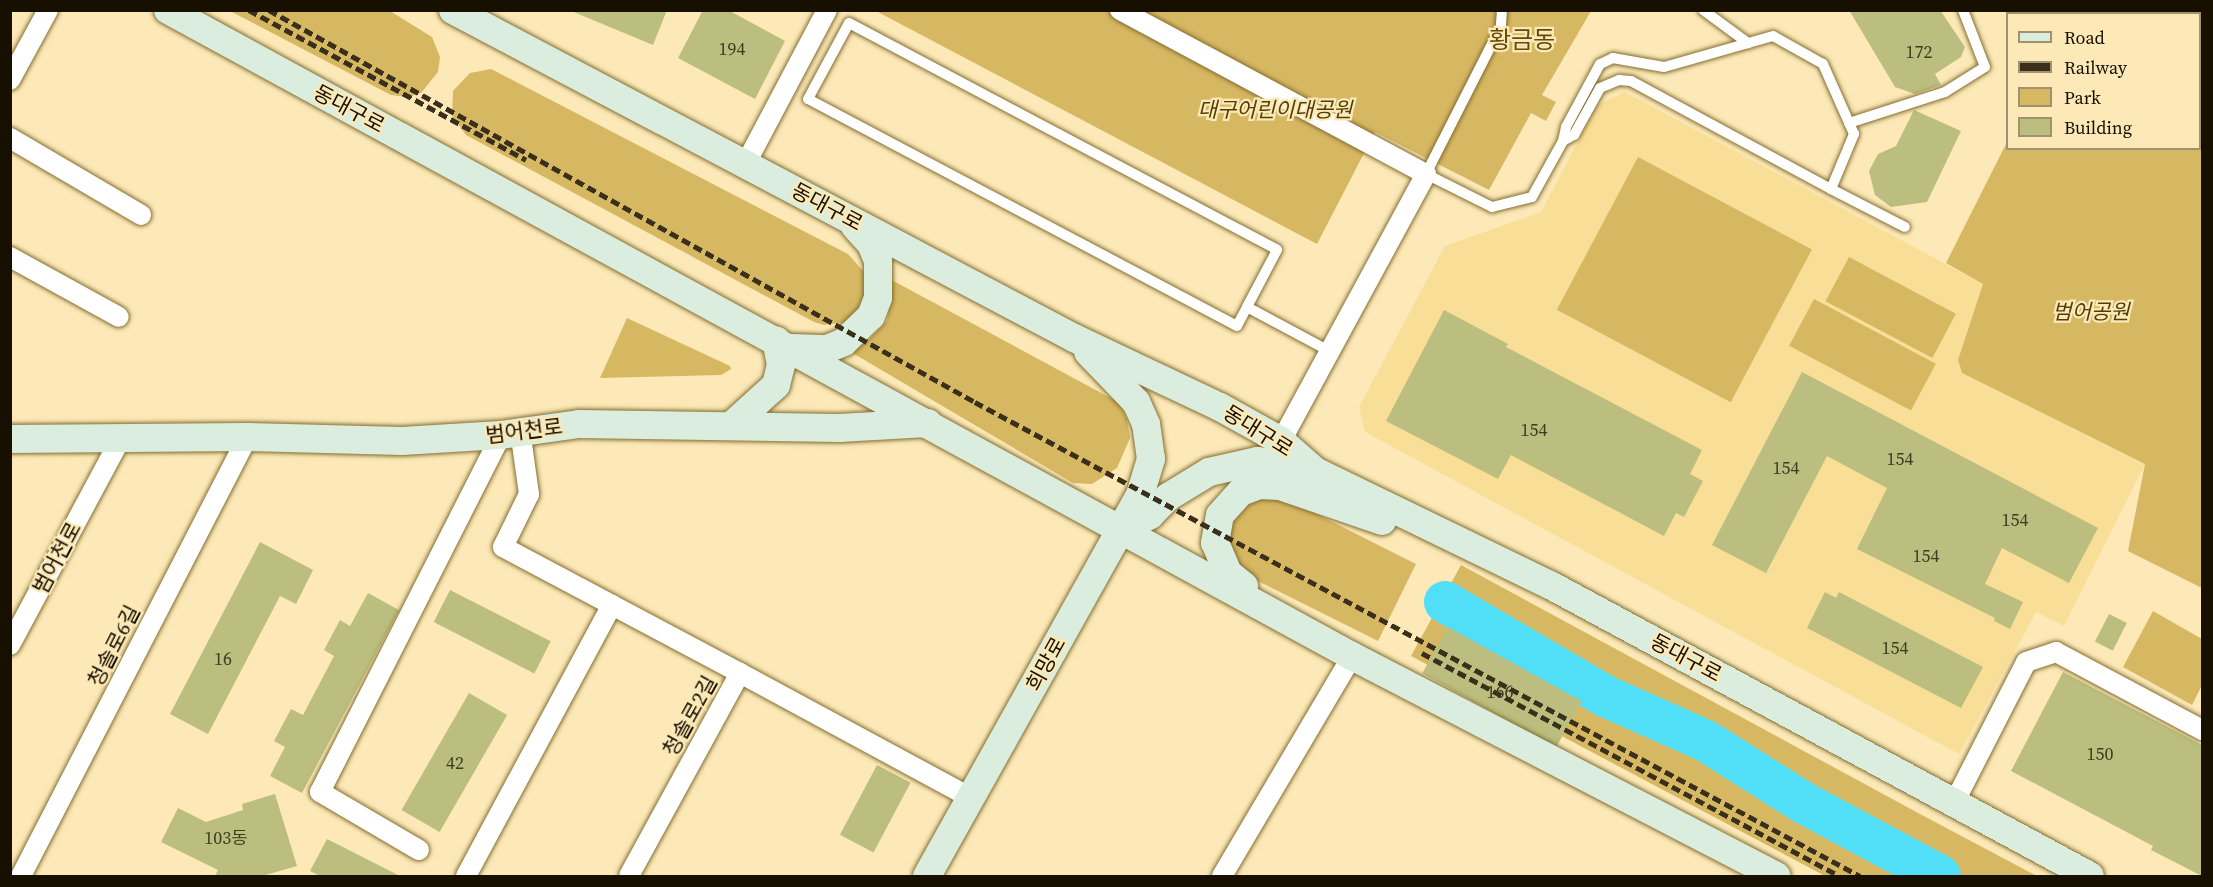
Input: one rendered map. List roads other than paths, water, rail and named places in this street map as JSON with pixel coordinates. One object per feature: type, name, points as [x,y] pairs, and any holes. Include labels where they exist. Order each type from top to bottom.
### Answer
[{"type":"main road","name":"동대구로","points":[[168,10],[929,423],[1352,656],[1776,876]]},
{"type":"main road","name":"동대구로","points":[[453,10],[1074,338],[1143,369],[1281,441],[1313,469],[1552,586],[2090,876]]},
{"type":"main road","points":[[733,424],[776,385],[783,344],[827,349],[844,342],[865,323],[878,298],[879,270],[871,244],[859,229],[828,208]]},
{"type":"main road","name":"희망로","points":[[927,876],[1140,495],[1151,459],[1146,424],[1136,402],[1074,338]]},
{"type":"main road","name":"범어천로","points":[[10,440],[248,437],[402,441],[579,424],[733,424],[839,428],[929,423]]},
{"type":"main road","points":[[1121,530],[1150,515],[1187,483],[1225,467],[1266,461],[1313,469]]},
{"type":"main road","points":[[1279,615],[1228,573],[1219,559],[1215,543],[1217,523],[1226,506],[1241,492],[1259,485],[1280,486],[1378,520],[1432,527]]},
{"type":"street","points":[[10,80],[48,10]]},
{"type":"street","points":[[746,163],[827,10]]},
{"type":"street","points":[[1120,10],[1426,174],[1281,441]]},
{"type":"street","points":[[10,138],[141,216]]},
{"type":"street","points":[[10,257],[119,317]]},
{"type":"street","points":[[419,850],[320,792],[510,432]]},
{"type":"street","name":"청솔로2길","points":[[510,432],[529,494],[503,547],[740,674],[629,876]]},
{"type":"street","name":"청솔로6길","points":[[21,876],[248,437]]},
{"type":"street","name":"범어천로","points":[[10,645],[120,440]]},
{"type":"street","points":[[466,876],[612,605]]},
{"type":"street","points":[[1953,803],[2026,662],[2056,652],[2202,730]]},
{"type":"street","points":[[1222,876],[1352,656]]},
{"type":"street","points":[[740,674],[971,798]]},
{"type":"lane","points":[[1502,10],[1501,26],[1426,174],[1492,207],[1532,197],[1563,141],[1566,127],[1600,64],[1613,58],[1664,67],[1773,36],[1823,64],[1854,134],[1831,189]]},
{"type":"lane","points":[[1704,10],[1748,44]]},
{"type":"lane","points":[[1849,123],[1945,92],[1985,67],[1963,10]]},
{"type":"lane","points":[[849,22],[1277,250],[1247,308],[1237,326],[808,99],[849,22]]},
{"type":"lane","points":[[1563,141],[1574,135],[1600,88],[1619,80],[1631,81],[1905,227]]},
{"type":"lane","points":[[1247,308],[1329,351]]},
{"type":"waterway","points":[[1445,602],[1605,696],[1706,741],[1804,803],[1940,876]]},
{"type":"railway","points":[[249,10],[526,160]]},
{"type":"railway","points":[[269,10],[975,402],[1860,876]]},
{"type":"railway","points":[[1422,653],[1839,876]]},
{"type":"district","name":"황금동","points":[[1522,40]]},
{"type":"park label","name":"대구어린이대공원","points":[[1275,110]]},
{"type":"park label","name":"범어공원","points":[[2091,312]]}]
